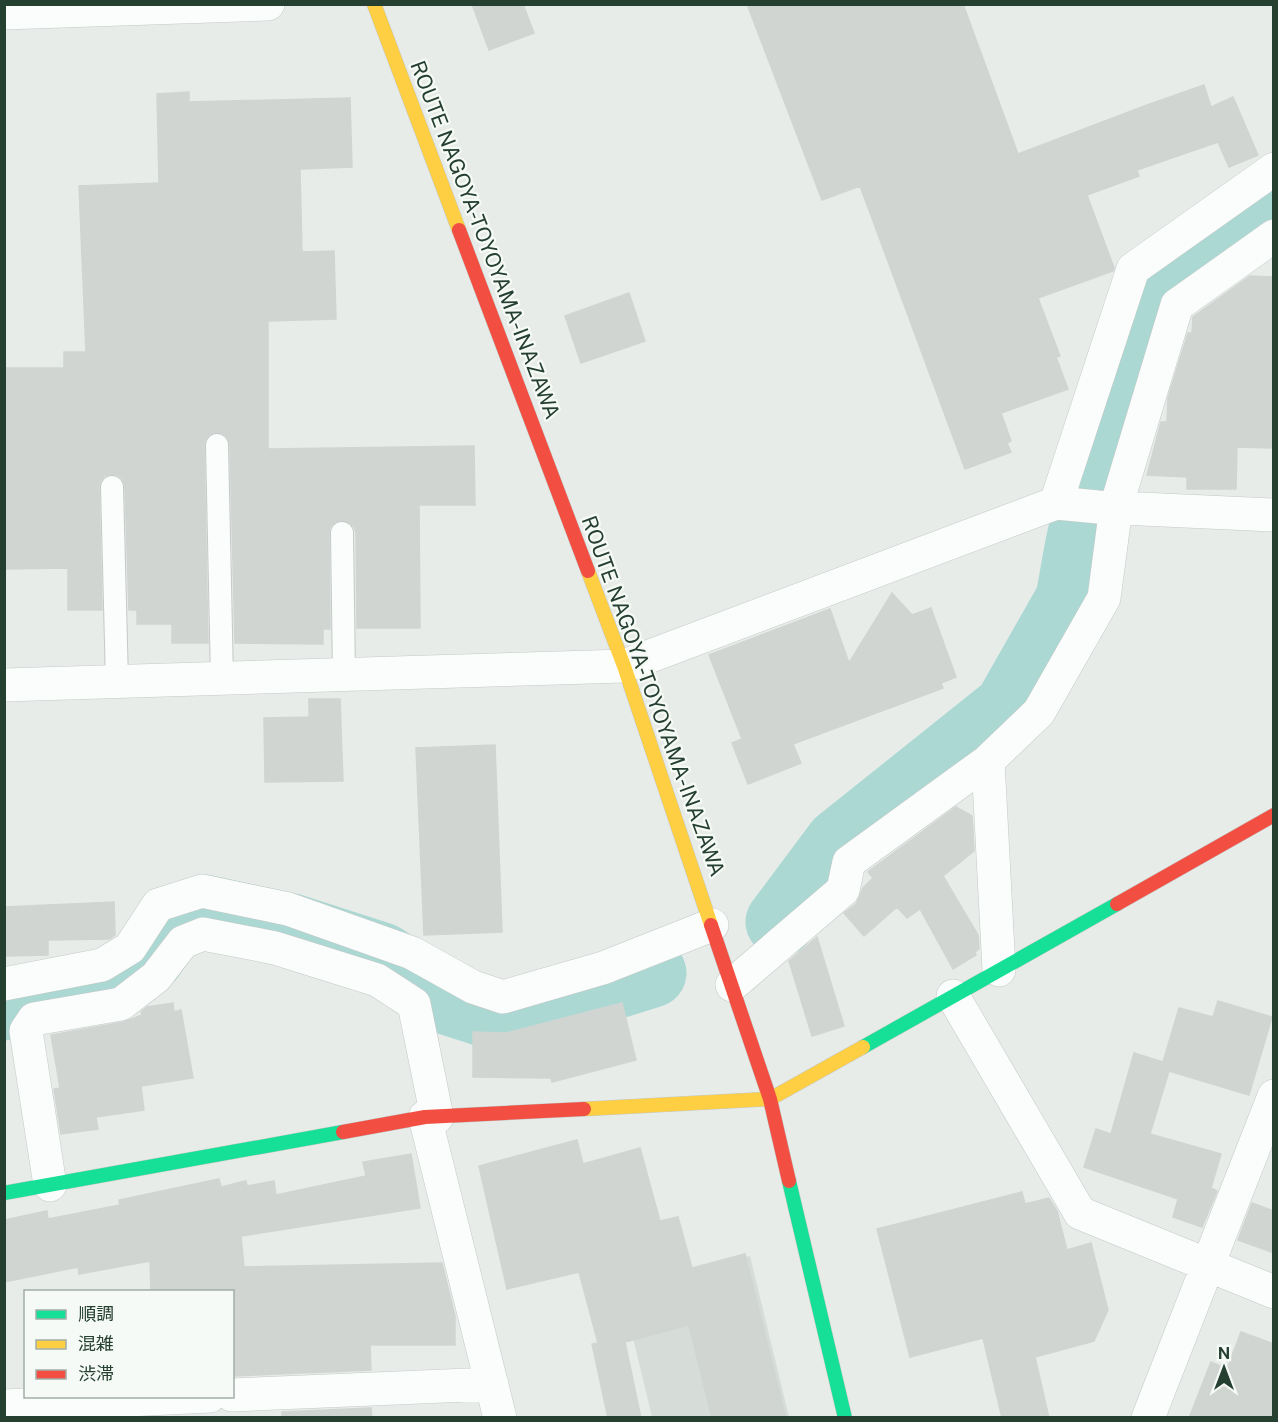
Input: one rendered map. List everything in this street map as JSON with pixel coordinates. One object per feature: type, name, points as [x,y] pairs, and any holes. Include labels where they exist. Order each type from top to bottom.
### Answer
[{"type":"main road","name":"ROUTE NAGOYA-TOYOYAMA-INAZAWA","points":[[374,4],[624,666],[770,1099],[845,1418]]},
{"type":"main road","points":[[4,1193],[431,1117],[770,1099],[1274,815]]},
{"type":"street","points":[[4,14],[268,4]]},
{"type":"street","points":[[732,986],[843,890],[849,862],[988,761],[1039,712],[1104,598],[1086,506],[1133,268],[1274,170]]},
{"type":"street","points":[[1086,506],[1177,305],[1274,236]]},
{"type":"street","points":[[4,686],[624,666],[1086,506],[1274,515]]},
{"type":"street","points":[[988,761],[999,970]]},
{"type":"street","points":[[4,984],[102,965],[130,948],[158,905],[202,891],[300,913],[412,953],[473,987],[502,997],[603,968],[712,925]]},
{"type":"street","points":[[50,1185],[26,1031],[34,1019],[121,1004],[156,977],[183,942],[203,934],[275,948],[377,980],[414,1004],[431,1117],[500,1418]]},
{"type":"street","points":[[953,996],[1080,1213],[1274,1292]]},
{"type":"street","points":[[1148,1418],[1274,1096]]},
{"type":"street","points":[[234,1395],[492,1384]]},
{"type":"street","points":[[4,1406],[169,1398]]},
{"type":"lane","points":[[217,445],[222,679]]},
{"type":"lane","points":[[112,487],[117,682]]},
{"type":"lane","points":[[342,533],[344,675]]},
{"type":"shaded area","points":[[750,1256],[789,1417],[652,1417],[621,1288]]},
{"type":"building","points":[[472,4],[523,4],[534,33],[489,50]]},
{"type":"building","points":[[747,4],[963,4],[1018,154],[1204,85],[1211,107],[1233,97],[1258,155],[1229,167],[1218,142],[1137,170],[1139,176],[1087,195],[1114,268],[1113,271],[1038,298],[1060,356],[1056,357],[1068,389],[1001,413],[1011,441],[1007,443],[1011,452],[965,469],[860,186],[822,200]]},
{"type":"building","points":[[189,92],[189,102],[350,98],[352,167],[300,169],[302,252],[334,251],[336,319],[268,321],[268,449],[474,446],[475,505],[419,505],[420,628],[357,628],[356,533],[349,522],[341,520],[330,527],[329,533],[330,629],[323,629],[323,644],[235,643],[230,445],[224,434],[217,432],[205,439],[204,445],[208,643],[172,643],[172,624],[137,624],[137,610],[129,610],[125,487],[123,479],[118,475],[104,476],[99,487],[102,610],[68,610],[68,568],[4,569],[4,368],[64,368],[64,352],[86,352],[79,186],[159,183],[157,94]]},
{"type":"building","points":[[1250,276],[1274,277],[1274,448],[1237,447],[1236,489],[1187,489],[1187,477],[1147,475],[1161,422],[1167,422],[1168,398],[1188,333],[1192,333],[1193,317]]},
{"type":"building","points":[[629,293],[645,341],[581,363],[565,316]]},
{"type":"building","points":[[892,593],[912,615],[931,608],[956,677],[941,683],[943,688],[793,744],[801,763],[748,784],[732,743],[742,739],[709,655],[830,609],[849,663]]},
{"type":"building","points":[[309,699],[340,699],[343,781],[265,782],[264,718],[309,717]]},
{"type":"building","points":[[495,745],[502,932],[424,935],[416,748]]},
{"type":"building","points":[[956,807],[972,816],[974,851],[943,876],[978,935],[979,949],[975,952],[976,955],[953,969],[920,909],[907,918],[897,907],[864,936],[844,913],[856,904],[863,888],[873,878],[868,872]]},
{"type":"building","points":[[114,902],[115,935],[109,939],[48,940],[48,955],[4,956],[4,907]]},
{"type":"building","points":[[817,937],[844,1026],[812,1036],[789,961]]},
{"type":"building","points":[[1218,1001],[1272,1017],[1249,1095],[1169,1071],[1150,1134],[1221,1154],[1211,1188],[1217,1191],[1202,1227],[1173,1217],[1178,1199],[1084,1167],[1096,1129],[1111,1134],[1134,1053],[1163,1062],[1179,1008],[1213,1017]]},
{"type":"building","points":[[173,1003],[174,1012],[181,1010],[193,1078],[141,1086],[144,1110],[96,1117],[98,1129],[61,1134],[54,1089],[60,1088],[51,1035],[124,1022],[142,1015],[141,1012],[147,1007]]},
{"type":"building","points":[[622,1003],[636,1060],[552,1082],[551,1078],[473,1077],[473,1032],[506,1033]]},
{"type":"building","points":[[577,1140],[583,1164],[640,1148],[660,1221],[678,1217],[692,1268],[745,1254],[786,1418],[712,1418],[689,1325],[625,1342],[641,1418],[608,1418],[592,1344],[598,1343],[579,1272],[507,1289],[479,1166]]},
{"type":"building","points":[[411,1154],[420,1208],[241,1236],[244,1267],[442,1263],[455,1316],[455,1345],[370,1345],[371,1370],[234,1376],[234,1290],[151,1290],[150,1261],[79,1274],[78,1267],[4,1282],[4,1220],[47,1211],[48,1219],[120,1205],[119,1200],[219,1179],[221,1187],[246,1181],[247,1186],[274,1181],[276,1195],[366,1176],[363,1162]]},
{"type":"building","points":[[1022,1192],[1025,1204],[1049,1198],[1057,1211],[1067,1250],[1091,1243],[1108,1310],[1094,1341],[1035,1357],[1049,1418],[1002,1418],[983,1338],[910,1357],[877,1229]]},
{"type":"building","points":[[1252,1203],[1274,1211],[1274,1253],[1238,1240]]},
{"type":"building","points":[[1241,1332],[1274,1344],[1274,1418],[1189,1418],[1211,1362],[1227,1369]]},
{"type":"building","points":[[371,1408],[372,1418],[282,1418],[282,1412]]},
{"type":"waterway","points":[[780,922],[839,843],[1008,708],[1070,599],[1100,452],[1152,290],[1274,197]]},
{"type":"waterway","points":[[4,1006],[111,985],[150,957],[170,927],[204,909],[292,928],[382,957],[449,1001],[505,1019],[652,973]]},
{"type":"traffic: fast","points":[[863,1047],[1117,904]]},
{"type":"traffic: fast","points":[[4,1193],[343,1132]]},
{"type":"traffic: fast","points":[[789,1181],[845,1418]]},
{"type":"traffic: slow","points":[[374,4],[459,230]]},
{"type":"traffic: slow","points":[[588,571],[624,666],[711,925]]},
{"type":"traffic: slow","points":[[584,1109],[770,1099],[863,1047]]},
{"type":"traffic: jam","points":[[459,230],[588,571]]},
{"type":"traffic: jam","points":[[1117,904],[1274,815]]},
{"type":"traffic: jam","points":[[711,925],[770,1099],[789,1181]]},
{"type":"traffic: jam","points":[[343,1132],[425,1117],[584,1109]]}]
